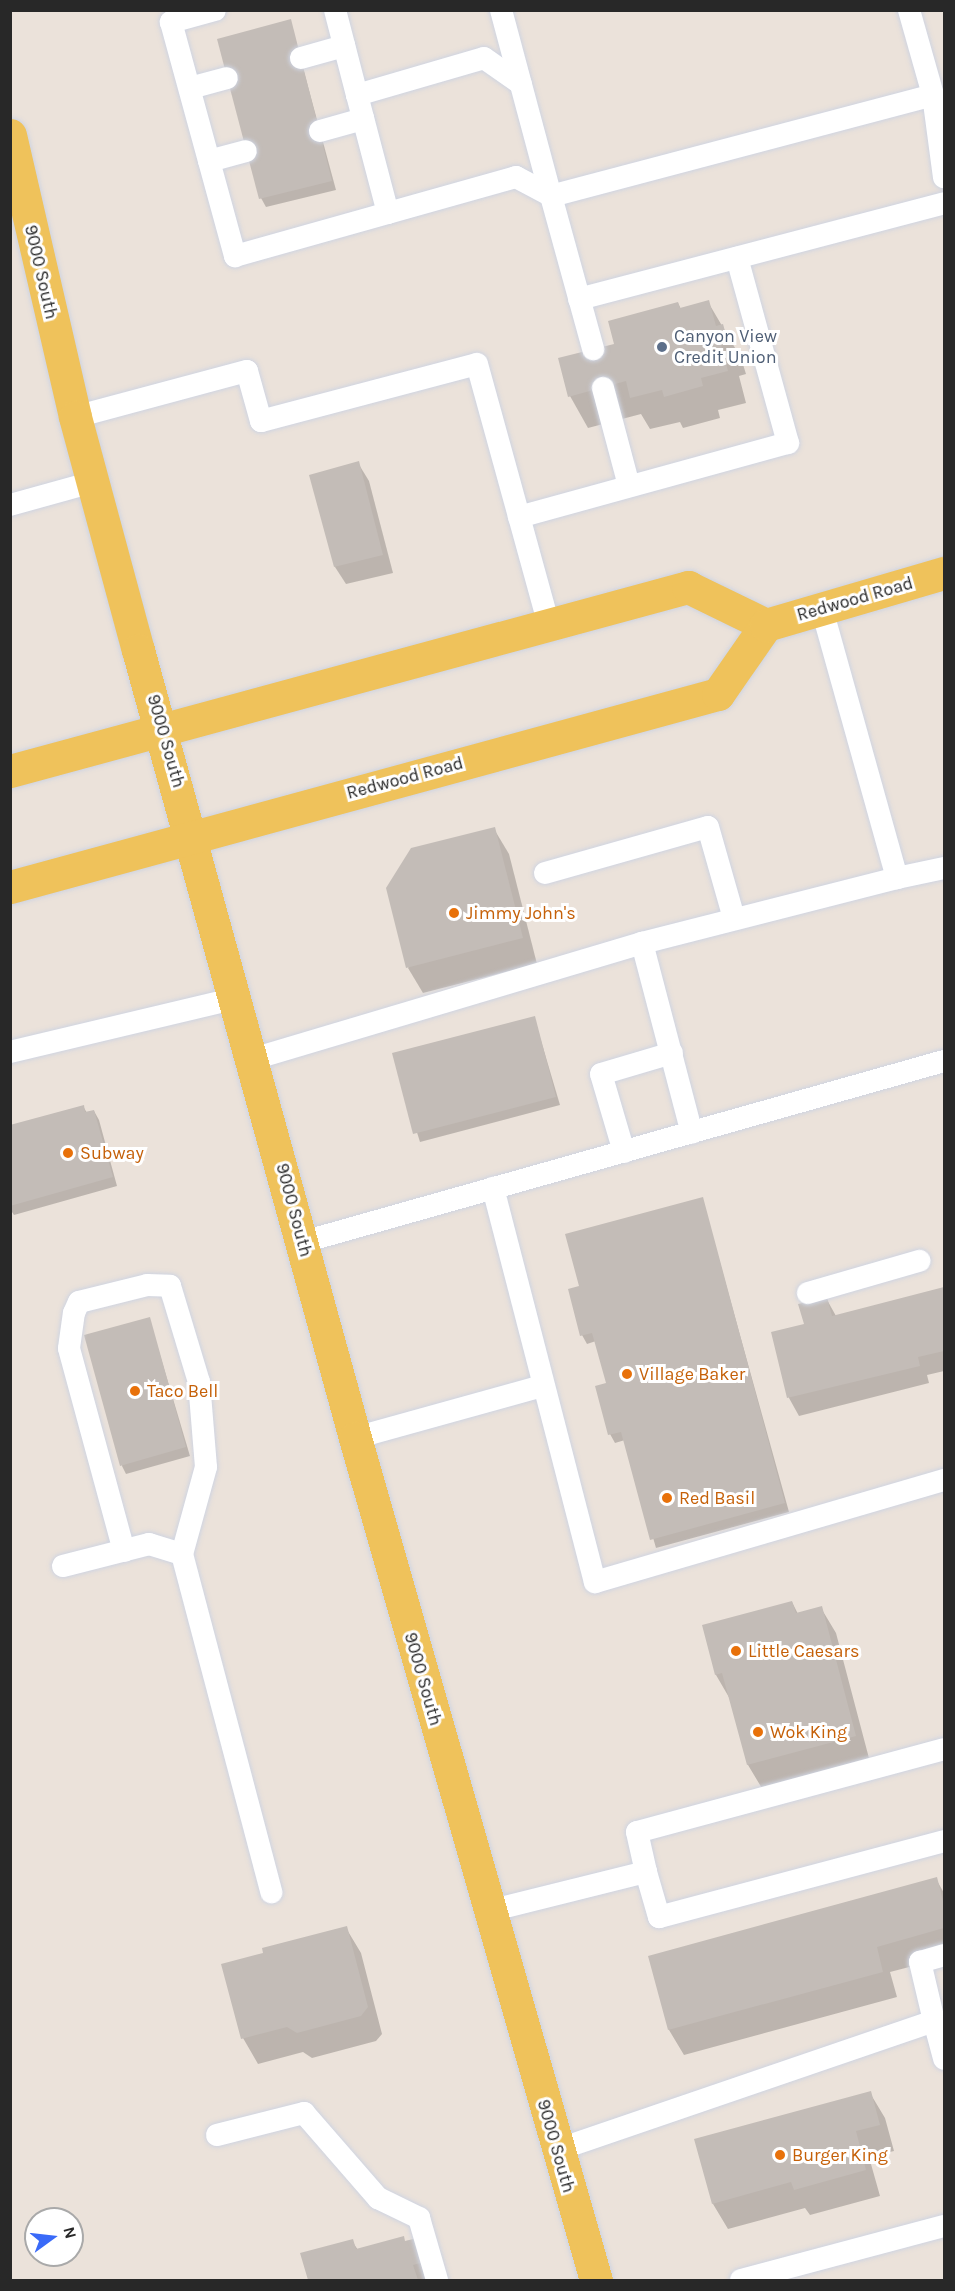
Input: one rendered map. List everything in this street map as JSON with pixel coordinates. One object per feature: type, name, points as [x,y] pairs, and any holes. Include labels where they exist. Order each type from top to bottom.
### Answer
[{"type":"main road","name":"9000 South","points":[[10,135],[16,192],[75,417],[237,998],[355,1438],[596,2280]]},
{"type":"main road","name":"Redwood Road","points":[[10,887],[193,839],[718,694],[766,625],[945,573]]},
{"type":"main road","points":[[10,771],[688,587],[766,625]]},
{"type":"lane","points":[[215,10],[171,22],[236,256],[516,177],[551,196],[933,95]]},
{"type":"lane","points":[[335,10],[388,213]]},
{"type":"lane","points":[[501,10],[592,349]]},
{"type":"lane","points":[[909,10],[933,95],[944,174]]},
{"type":"lane","points":[[301,58],[344,46]]},
{"type":"lane","points":[[357,95],[484,58],[521,84]]},
{"type":"lane","points":[[190,87],[227,78]]},
{"type":"lane","points":[[320,131],[363,119]]},
{"type":"lane","points":[[209,161],[246,151]]},
{"type":"lane","points":[[579,300],[945,203]]},
{"type":"lane","points":[[519,517],[788,443],[737,258]]},
{"type":"lane","points":[[75,417],[247,371],[261,421],[477,364],[549,625]]},
{"type":"lane","points":[[603,388],[629,486]]},
{"type":"lane","points":[[10,504],[93,482]]},
{"type":"lane","points":[[822,609],[897,878]]},
{"type":"lane","points":[[545,873],[708,827],[734,918]]},
{"type":"lane","points":[[253,1059],[642,943],[734,918],[897,878],[943,875]]},
{"type":"lane","points":[[642,943],[692,1133]]},
{"type":"lane","points":[[10,1052],[237,998]]},
{"type":"lane","points":[[624,1152],[601,1074],[672,1053]]},
{"type":"lane","points":[[303,1242],[945,1061]]},
{"type":"lane","points":[[494,1188],[542,1386],[595,1582],[945,1480]]},
{"type":"lane","points":[[808,1293],[919,1261]]},
{"type":"lane","points":[[124,1551],[69,1348],[74,1313],[80,1302],[147,1285],[170,1286],[199,1382],[206,1467],[182,1554],[270,1892]]},
{"type":"lane","points":[[355,1438],[542,1386]]},
{"type":"lane","points":[[63,1566],[149,1544],[182,1554]]},
{"type":"lane","points":[[945,1749],[637,1833],[659,1917],[945,1841]]},
{"type":"lane","points":[[489,1911],[646,1872]]},
{"type":"lane","points":[[945,1955],[920,1962],[945,2059]]},
{"type":"lane","points":[[557,2150],[934,2021]]},
{"type":"lane","points":[[217,2135],[304,2113],[378,2198],[419,2218],[437,2280]]},
{"type":"lane","points":[[741,2280],[945,2226]]},
{"type":"building","points":[[291,19],[332,181],[259,199],[217,39]]},
{"type":"building","name":"Canyon View Credit Union","points":[[709,300],[716,326],[723,324],[728,342],[721,344],[728,371],[701,378],[703,386],[664,397],[662,390],[630,398],[626,381],[568,397],[558,358],[614,344],[608,321],[678,302],[680,308]]},
{"type":"building","points":[[359,461],[383,555],[334,567],[309,475]]},
{"type":"building","name":"Jimmy John's","points":[[495,827],[523,938],[406,968],[386,888],[411,848]]},
{"type":"building","points":[[535,1016],[556,1097],[413,1134],[392,1053]]},
{"type":"building","points":[[84,1105],[85,1112],[94,1110],[113,1177],[10,1206],[10,1125]]},
{"type":"building","points":[[703,1197],[785,1503],[650,1540],[621,1432],[608,1435],[595,1386],[606,1383],[592,1333],[580,1336],[568,1289],[579,1286],[565,1234]]},
{"type":"building","points":[[944,1287],[944,1351],[918,1357],[920,1366],[787,1398],[771,1332],[804,1324],[798,1304],[827,1297],[832,1316]]},
{"type":"building","name":"Taco Bell","points":[[150,1317],[186,1447],[120,1466],[84,1335]]},
{"type":"building","points":[[792,1601],[796,1613],[822,1606],[856,1736],[747,1765],[722,1673],[715,1675],[702,1625]]},
{"type":"building","points":[[937,1877],[944,1905],[944,1928],[877,1947],[883,1972],[668,2030],[648,1956]]},
{"type":"building","points":[[347,1926],[368,2007],[361,2016],[297,2033],[287,2027],[241,2039],[221,1964],[263,1953],[262,1948]]},
{"type":"building","name":"Burger King","points":[[871,2091],[880,2125],[856,2131],[866,2170],[794,2190],[791,2182],[712,2204],[694,2139]]},
{"type":"building","points":[[404,2236],[405,2241],[417,2238],[424,2262],[413,2265],[418,2280],[308,2280],[300,2253],[353,2239],[356,2249]]},
{"type":"place","name":"Canyon View Credit Union","points":[[662,347]]},
{"type":"place","name":"Jimmy John's","points":[[454,913]]},
{"type":"place","name":"Subway","points":[[68,1153]]},
{"type":"place","name":"Village Baker","points":[[627,1374]]},
{"type":"place","name":"Taco Bell","points":[[135,1391]]},
{"type":"place","name":"Red Basil","points":[[667,1498]]},
{"type":"place","name":"Little Caesars","points":[[736,1651]]},
{"type":"place","name":"Wok King","points":[[758,1732]]},
{"type":"place","name":"Burger King","points":[[780,2155]]}]
